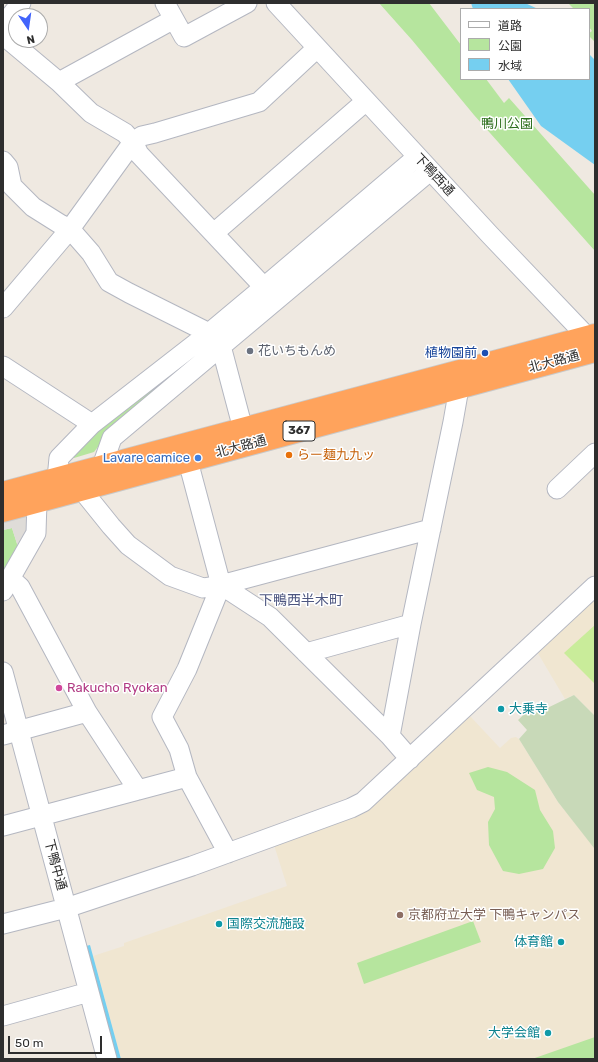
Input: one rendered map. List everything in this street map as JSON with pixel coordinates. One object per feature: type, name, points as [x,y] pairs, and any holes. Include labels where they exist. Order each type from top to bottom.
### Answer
[{"type":"highway","name":"北大路通","points":[[3,511],[458,388],[593,342]]},
{"type":"highway","name":"北大路通","points":[[3,493],[243,429],[593,342]]},
{"type":"street","points":[[3,25],[21,3]]},
{"type":"street","points":[[59,82],[169,11],[184,37],[248,3]]},
{"type":"street","name":"下鴨西通","points":[[276,3],[430,171],[593,342]]},
{"type":"street","points":[[3,35],[59,82],[91,112],[125,132],[133,142],[139,154],[264,287],[281,295]]},
{"type":"street","points":[[3,308],[70,229],[133,142],[142,136],[260,102],[317,48]]},
{"type":"street","points":[[214,233],[366,101]]},
{"type":"street","points":[[102,466],[112,438],[215,340],[264,287],[417,156]]},
{"type":"street","points":[[3,160],[8,167],[12,186],[33,207],[70,229],[91,253],[109,282],[215,340],[243,429]]},
{"type":"street","points":[[57,478],[59,458],[92,424],[281,295],[430,171]]},
{"type":"street","points":[[3,366],[92,424]]},
{"type":"street","points":[[390,736],[411,624],[453,422],[458,388]]},
{"type":"street","points":[[557,488],[595,453]]},
{"type":"street","points":[[188,461],[221,585],[187,668],[162,717],[179,748],[187,777],[228,853]]},
{"type":"street","points":[[82,490],[128,545],[170,576],[203,588],[221,585],[431,529]]},
{"type":"street","points":[[37,502],[36,533],[6,584],[20,587],[87,712],[138,790]]},
{"type":"street","points":[[221,585],[270,617],[390,736],[410,759]]},
{"type":"street","points":[[3,924],[66,908],[228,853],[351,808],[363,802],[595,586]]},
{"type":"street","points":[[306,653],[411,624]]},
{"type":"street","name":"下鴨中通","points":[[3,672],[11,732],[42,816],[107,1059]]},
{"type":"street","points":[[11,732],[87,712]]},
{"type":"street","points":[[3,826],[187,777]]},
{"type":"street","points":[[3,1016],[89,992]]},
{"type":"shaded area","points":[[25,515],[28,516],[32,527],[18,547],[12,528],[3,530],[3,521]]},
{"type":"shaded area","points":[[595,597],[595,716],[574,695],[565,699],[536,650]]},
{"type":"shaded area","name":"京都府立大学 下鴨キャンパス","points":[[469,715],[500,748],[511,738],[516,737],[519,739],[558,802],[595,848],[595,1038],[535,1059],[121,1059],[93,956],[124,946],[124,943],[287,886],[274,845],[364,811]]},
{"type":"green space","name":"鴨川公園","points":[[379,3],[429,3],[460,44],[460,80],[487,80],[504,103],[509,98],[595,195],[595,251],[474,115],[412,40]]},
{"type":"green space","points":[[568,3],[595,3],[595,42],[590,37],[590,32],[592,31],[590,28],[590,8],[573,8]]},
{"type":"green space","points":[[201,344],[208,348],[111,430],[94,452],[74,458],[73,456],[103,423]]},
{"type":"green space","points":[[12,528],[18,547],[3,573],[3,530]]},
{"type":"green space","points":[[595,625],[595,684],[564,653]]},
{"type":"green space","points":[[574,695],[595,716],[594,848],[558,802],[519,739],[527,730],[518,720],[532,707],[537,713]]},
{"type":"green space","points":[[488,767],[507,772],[535,790],[540,810],[553,831],[555,848],[543,869],[519,874],[503,871],[489,845],[488,822],[495,809],[494,797],[477,790],[469,773]]},
{"type":"green space","points":[[473,921],[481,942],[364,984],[357,963]]},
{"type":"green space","points":[[595,1037],[595,1059],[532,1059]]},
{"type":"water","points":[[471,3],[525,3],[536,8],[473,8]]},
{"type":"water","points":[[590,55],[595,60],[595,165],[541,126],[509,80],[590,80]]},
{"type":"water","points":[[90,945],[121,1059],[117,1059],[86,946]]},
{"type":"place","name":"花いちもんめ","points":[[250,351]]},
{"type":"place","name":"植物園前","points":[[485,353]]},
{"type":"place","name":"らー麺九九ッ","points":[[289,455]]},
{"type":"place","name":"Lavare camice","points":[[198,458]]},
{"type":"place","name":"Rakucho Ryokan","points":[[59,688]]},
{"type":"place","name":"大乗寺","points":[[501,709]]},
{"type":"place","name":"京都府立大学 下鴨キャンパス","points":[[400,915]]},
{"type":"place","name":"国際交流施設","points":[[219,924]]},
{"type":"place","name":"体育館","points":[[561,942]]},
{"type":"place","name":"大学会館","points":[[548,1033]]},
{"type":"district","name":"下鴨西半木町","points":[[301,601]]}]
